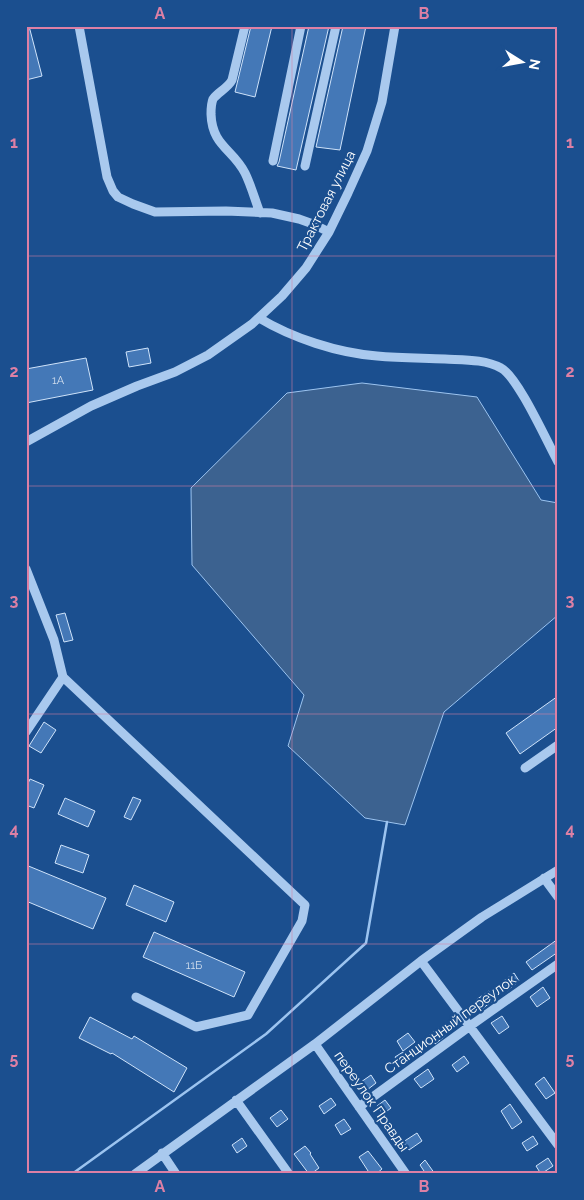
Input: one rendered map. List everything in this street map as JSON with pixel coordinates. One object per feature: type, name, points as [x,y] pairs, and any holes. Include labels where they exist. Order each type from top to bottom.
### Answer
[{"type":"street","points":[[79,26],[107,177],[118,197],[154,212],[226,211],[272,214],[299,219],[329,232]]},
{"type":"street","points":[[245,26],[230,85],[214,99],[210,108],[214,131],[221,144],[235,158],[245,172],[260,213]]},
{"type":"street","points":[[273,162],[301,26]]},
{"type":"street","points":[[305,166],[336,26]]},
{"type":"street","name":"Трактовая улица","points":[[26,442],[91,406],[174,372],[208,355],[252,324],[282,296],[306,268],[329,232],[367,152],[382,102],[396,26]]},
{"type":"street","points":[[259,318],[290,334],[340,350],[376,356],[472,360],[502,368],[520,390],[558,462]]},
{"type":"street","points":[[26,569],[54,640],[62,677],[305,905],[302,921],[248,1015],[196,1027],[136,997]]},
{"type":"street","points":[[26,732],[62,677]]},
{"type":"street","points":[[525,768],[558,745]]},
{"type":"street","points":[[134,1174],[315,1044],[421,961],[482,917],[558,870]]},
{"type":"street","points":[[544,878],[558,897]]},
{"type":"street","points":[[421,961],[558,1145]]},
{"type":"street","name":"Станционный переулок","points":[[359,1107],[558,964]]},
{"type":"street","name":"переулок Правды","points":[[315,1044],[406,1174]]},
{"type":"street","points":[[236,1100],[289,1174]]},
{"type":"street","points":[[162,1153],[176,1174]]},
{"type":"water","points":[[362,383],[477,397],[541,500],[558,503],[558,615],[444,712],[405,825],[365,818],[288,746],[304,695],[192,565],[191,488],[287,393]]},
{"type":"building","points":[[29,26],[42,76],[26,80],[26,27]]},
{"type":"building","points":[[251,26],[272,26],[255,97],[235,92]]},
{"type":"building","points":[[309,26],[329,26],[296,170],[277,166]]},
{"type":"building","points":[[343,26],[366,26],[340,150],[316,147]]},
{"type":"building","points":[[148,348],[151,363],[129,367],[126,352]]},
{"type":"building","points":[[86,358],[93,390],[26,403],[26,369]]},
{"type":"building","points":[[65,613],[73,640],[64,642],[56,615]]},
{"type":"building","points":[[558,696],[558,727],[520,754],[506,733]]},
{"type":"building","points":[[44,722],[56,730],[41,753],[29,746]]},
{"type":"building","points":[[30,779],[44,785],[34,808],[26,805],[26,788]]},
{"type":"building","points":[[133,797],[141,800],[131,820],[124,817]]},
{"type":"building","points":[[65,798],[95,811],[88,827],[58,814]]},
{"type":"building","points":[[61,845],[89,855],[83,873],[55,863]]},
{"type":"building","points":[[26,865],[106,898],[93,929],[26,901]]},
{"type":"building","points":[[134,885],[174,902],[166,922],[126,905]]},
{"type":"building","points":[[154,932],[245,972],[234,997],[143,957]]},
{"type":"building","points":[[558,939],[558,952],[532,970],[526,962]]},
{"type":"building","points":[[514,973],[519,981],[507,991],[501,983]]},
{"type":"building","points":[[543,987],[550,998],[537,1007],[530,997]]},
{"type":"building","points":[[489,991],[495,999],[482,1009],[476,1000]]},
{"type":"building","points":[[502,1016],[509,1027],[499,1034],[491,1023]]},
{"type":"building","points":[[90,1017],[132,1039],[134,1036],[187,1068],[174,1092],[112,1053],[79,1038]]},
{"type":"building","points":[[439,1028],[445,1036],[435,1044],[429,1035]]},
{"type":"building","points":[[408,1033],[415,1042],[403,1051],[397,1041]]},
{"type":"building","points":[[403,1052],[408,1060],[400,1065],[395,1057]]},
{"type":"building","points":[[464,1056],[469,1063],[457,1072],[452,1065]]},
{"type":"building","points":[[428,1069],[434,1079],[421,1088],[414,1079]]},
{"type":"building","points":[[371,1075],[376,1083],[367,1090],[361,1082]]},
{"type":"building","points":[[544,1077],[555,1093],[546,1099],[535,1084]]},
{"type":"building","points":[[331,1098],[336,1105],[324,1114],[319,1106]]},
{"type":"building","points":[[385,1100],[391,1108],[383,1114],[377,1106]]},
{"type":"building","points":[[510,1104],[522,1122],[512,1129],[501,1111]]},
{"type":"building","points":[[281,1110],[288,1119],[277,1127],[270,1118]]},
{"type":"building","points":[[344,1119],[351,1129],[341,1135],[335,1125]]},
{"type":"building","points":[[417,1133],[422,1141],[409,1150],[403,1142]]},
{"type":"building","points":[[533,1136],[538,1144],[527,1151],[522,1143]]},
{"type":"building","points":[[242,1138],[247,1146],[237,1153],[232,1145]]},
{"type":"building","points":[[305,1146],[319,1168],[311,1174],[309,1174],[294,1154]]},
{"type":"building","points":[[368,1151],[382,1169],[376,1174],[370,1174],[359,1157]]},
{"type":"building","points":[[548,1158],[553,1166],[541,1174],[536,1166]]},
{"type":"building","points":[[425,1160],[435,1174],[426,1174],[420,1165]]},
{"type":"waterway","points":[[72,1174],[266,1034],[366,943],[387,822]]}]
